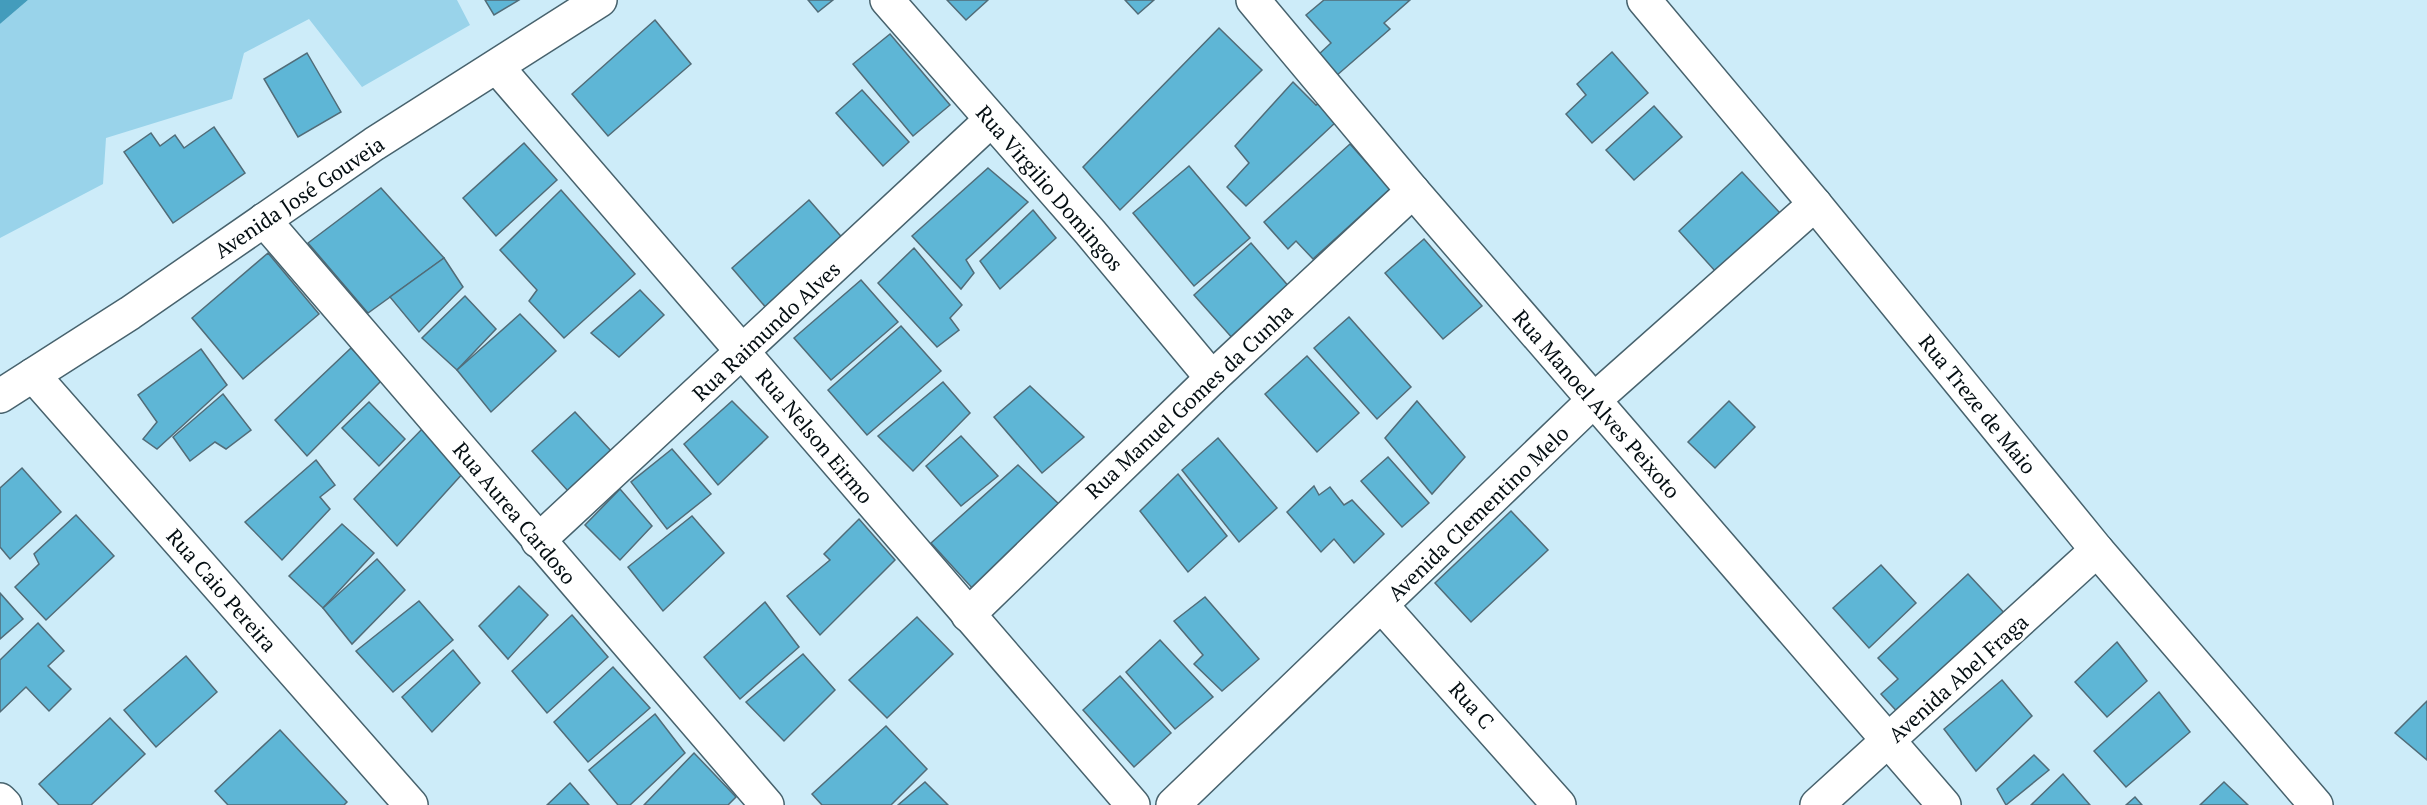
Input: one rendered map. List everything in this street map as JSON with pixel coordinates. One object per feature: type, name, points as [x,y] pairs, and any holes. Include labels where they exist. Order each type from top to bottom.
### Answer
[{"type":"street","name":"Avenida José Gouveia","points":[[0,396],[130,314],[374,144],[600,0]]},
{"type":"street","name":"Rua Virgilio Domingos","points":[[887,0],[1090,232],[1212,378]]},
{"type":"street","name":"Rua Manoel Alves Peixoto","points":[[1253,0],[1413,191],[1944,805]]},
{"type":"street","name":"Rua Treze de Maio","points":[[1644,0],[1815,204],[2097,550],[2316,805]]},
{"type":"street","name":"Rua Nelson Eirmo","points":[[497,67],[745,352],[1133,805]]},
{"type":"street","name":"Rua Raimundo Alves","points":[[538,541],[745,352],[991,120]]},
{"type":"street","name":"Rua Manuel Gomes da Cunha","points":[[968,615],[1212,378],[1413,191]]},
{"type":"street","name":"Avenida Clementino Melo","points":[[1173,805],[1594,400],[1815,204]]},
{"type":"street","name":"Rua Aurea Cardoso","points":[[264,220],[767,805]]},
{"type":"street","name":"Rua Caio Pereira","points":[[33,375],[411,805]]},
{"type":"street","name":"Avenida Abel Fraga","points":[[1817,805],[2097,550]]},
{"type":"street","name":"Rua C","points":[[1382,606],[1559,805]]},
{"type":"street","points":[[0,800],[5,805]]},
{"type":"shaded area","points":[[0,0],[28,0],[0,24]]},
{"type":"shaded area","points":[[28,0],[457,0],[470,25],[362,87],[309,19],[244,53],[232,99],[106,138],[103,184],[0,238],[0,24]]},
{"type":"building","points":[[485,0],[519,0],[494,15]]},
{"type":"building","points":[[808,0],[833,0],[818,12]]},
{"type":"building","points":[[947,0],[988,0],[966,20]]},
{"type":"building","points":[[1125,0],[1154,0],[1138,14]]},
{"type":"building","points":[[1324,0],[1410,0],[1384,23],[1390,29],[1336,76],[1318,55],[1331,43],[1306,15]]},
{"type":"building","points":[[655,20],[691,64],[608,136],[572,94]]},
{"type":"building","points":[[1219,28],[1262,70],[1120,210],[1083,167]]},
{"type":"building","points":[[890,34],[950,105],[913,136],[853,64]]},
{"type":"building","points":[[1612,52],[1648,93],[1592,143],[1566,114],[1586,95],[1577,84]]},
{"type":"building","points":[[307,53],[341,112],[298,137],[264,79]]},
{"type":"building","points":[[1293,82],[1316,105],[1322,102],[1336,122],[1246,206],[1227,187],[1249,163],[1235,146]]},
{"type":"building","points":[[862,90],[909,142],[883,166],[836,113]]},
{"type":"building","points":[[1654,106],[1682,137],[1634,180],[1606,150]]},
{"type":"building","points":[[214,127],[245,173],[173,223],[124,152],[151,133],[160,146],[175,135],[184,148]]},
{"type":"building","points":[[524,143],[557,180],[496,236],[463,198]]},
{"type":"building","points":[[1350,144],[1390,189],[1313,259],[1296,241],[1288,249],[1264,222]]},
{"type":"building","points":[[1189,166],[1250,238],[1194,286],[1133,213]]},
{"type":"building","points":[[988,168],[1028,202],[966,260],[974,273],[961,289],[912,236]]},
{"type":"building","points":[[1742,172],[1780,213],[1716,272],[1679,231]]},
{"type":"building","points":[[381,188],[444,258],[368,313],[308,243]]},
{"type":"building","points":[[561,190],[635,274],[564,338],[529,301],[537,290],[500,250]]},
{"type":"building","points":[[809,200],[846,242],[768,310],[732,268]]},
{"type":"building","points":[[1033,210],[1056,238],[1000,289],[980,261]]},
{"type":"building","points":[[1424,239],[1482,306],[1443,339],[1385,273]]},
{"type":"building","points":[[1251,243],[1291,289],[1234,340],[1194,295]]},
{"type":"building","points":[[914,248],[962,305],[950,318],[959,330],[937,347],[878,283]]},
{"type":"building","points":[[268,253],[319,314],[243,379],[192,318]]},
{"type":"building","points":[[444,258],[463,287],[419,332],[390,297]]},
{"type":"building","points":[[861,280],[898,322],[831,380],[794,338]]},
{"type":"building","points":[[640,290],[664,315],[619,357],[591,333]]},
{"type":"building","points":[[465,296],[496,329],[457,370],[422,338]]},
{"type":"building","points":[[520,314],[556,351],[491,412],[457,370]]},
{"type":"building","points":[[1349,317],[1411,387],[1377,419],[1314,348]]},
{"type":"building","points":[[901,326],[941,371],[867,435],[828,390]]},
{"type":"building","points":[[351,348],[383,379],[307,456],[275,420]]},
{"type":"building","points":[[201,349],[227,385],[157,449],[143,439],[157,422],[138,395]]},
{"type":"building","points":[[1307,356],[1359,413],[1317,452],[1265,394]]},
{"type":"building","points":[[943,382],[970,413],[913,471],[878,436]]},
{"type":"building","points":[[1030,386],[1084,437],[1042,473],[994,417]]},
{"type":"building","points":[[223,394],[251,430],[226,449],[215,442],[190,461],[173,437]]},
{"type":"building","points":[[732,401],[768,437],[718,485],[684,444]]},
{"type":"building","points":[[1417,401],[1465,457],[1432,494],[1385,438]]},
{"type":"building","points":[[1729,401],[1755,427],[1715,468],[1688,442]]},
{"type":"building","points":[[369,402],[405,439],[379,466],[342,428]]},
{"type":"building","points":[[575,412],[612,452],[568,491],[532,451]]},
{"type":"building","points":[[424,427],[464,472],[397,546],[354,499]]},
{"type":"building","points":[[961,436],[998,476],[961,506],[926,466]]},
{"type":"building","points":[[1218,438],[1277,508],[1239,542],[1182,470]]},
{"type":"building","points":[[672,449],[711,494],[667,529],[631,482]]},
{"type":"building","points":[[1388,457],[1429,503],[1402,527],[1361,481]]},
{"type":"building","points":[[316,460],[335,485],[320,497],[330,509],[282,560],[245,522]]},
{"type":"building","points":[[1018,465],[1062,507],[974,590],[931,543]]},
{"type":"building","points":[[22,468],[61,512],[10,559],[0,547],[0,488]]},
{"type":"building","points":[[1178,474],[1227,536],[1188,572],[1140,511]]},
{"type":"building","points":[[1314,486],[1319,495],[1330,487],[1344,505],[1352,500],[1384,534],[1354,563],[1334,539],[1321,552],[1287,512]]},
{"type":"building","points":[[620,489],[652,526],[620,560],[585,525]]},
{"type":"building","points":[[1511,511],[1548,550],[1471,622],[1435,583]]},
{"type":"building","points":[[76,515],[114,556],[46,620],[15,587],[39,564],[34,554]]},
{"type":"building","points":[[692,516],[724,553],[663,611],[628,567]]},
{"type":"building","points":[[859,519],[895,560],[820,635],[787,596],[830,560],[824,554]]},
{"type":"building","points":[[342,524],[374,553],[323,608],[289,576]]},
{"type":"building","points":[[377,559],[405,590],[352,644],[323,608]]},
{"type":"building","points":[[1881,565],[1916,603],[1869,648],[1833,608]]},
{"type":"building","points":[[1968,574],[2008,617],[1902,717],[1881,694],[1898,679],[1878,658]]},
{"type":"building","points":[[519,586],[548,615],[508,659],[479,626]]},
{"type":"building","points":[[0,593],[23,619],[0,639]]},
{"type":"building","points":[[1205,597],[1259,659],[1222,691],[1194,664],[1203,655],[1174,621]]},
{"type":"building","points":[[419,601],[453,640],[393,692],[356,651]]},
{"type":"building","points":[[765,602],[799,647],[740,699],[704,657]]},
{"type":"building","points":[[572,615],[608,657],[547,713],[512,671]]},
{"type":"building","points":[[917,617],[953,654],[887,718],[849,680]]},
{"type":"building","points":[[38,623],[64,651],[48,666],[71,689],[49,711],[26,687],[0,712],[0,660]]},
{"type":"building","points":[[1160,640],[1213,697],[1175,729],[1126,672]]},
{"type":"building","points":[[2117,642],[2147,681],[2107,717],[2075,682]]},
{"type":"building","points":[[453,650],[480,683],[432,732],[402,697]]},
{"type":"building","points":[[803,654],[835,690],[784,741],[746,702]]},
{"type":"building","points":[[186,656],[217,692],[156,747],[124,710]]},
{"type":"building","points":[[613,667],[650,708],[588,762],[554,722]]},
{"type":"building","points":[[1120,676],[1171,733],[1134,767],[1083,710]]},
{"type":"building","points":[[2002,680],[2032,716],[1976,771],[1944,729]]},
{"type":"building","points":[[2159,692],[2190,732],[2126,787],[2094,751]]},
{"type":"building","points":[[2427,701],[2427,760],[2395,733]]},
{"type":"building","points":[[655,714],[685,753],[630,805],[618,805],[589,770]]},
{"type":"building","points":[[110,718],[145,754],[91,805],[59,805],[39,784]]},
{"type":"building","points":[[886,726],[927,769],[891,805],[822,805],[812,794]]},
{"type":"building","points":[[280,730],[347,802],[344,805],[228,805],[215,791]]},
{"type":"building","points":[[694,753],[736,797],[728,805],[644,805]]},
{"type":"building","points":[[2034,755],[2049,770],[2006,805],[1997,789]]},
{"type":"building","points":[[2063,774],[2090,805],[2031,805]]},
{"type":"building","points":[[925,782],[948,805],[898,805]]},
{"type":"building","points":[[2224,782],[2248,805],[2200,805]]},
{"type":"building","points":[[570,783],[589,805],[547,805]]},
{"type":"building","points":[[2135,797],[2142,805],[2126,805]]}]
